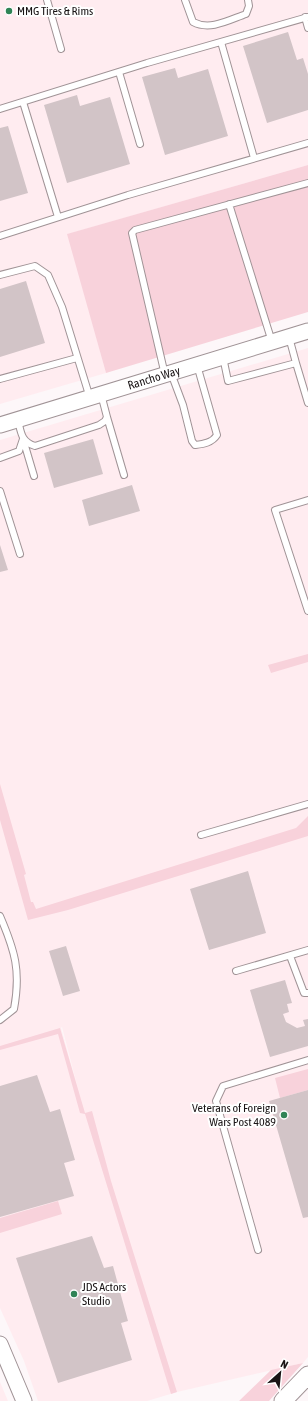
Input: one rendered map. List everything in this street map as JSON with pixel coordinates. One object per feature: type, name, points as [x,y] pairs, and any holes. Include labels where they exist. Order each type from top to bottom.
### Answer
[{"type":"main road","points":[[283,1401],[308,1376]]},
{"type":"street","name":"Rancho Way","points":[[0,425],[308,331]]},
{"type":"street","points":[[0,1344],[24,1401]]},
{"type":"lane","points":[[47,0],[61,49]]},
{"type":"lane","points":[[185,0],[193,22],[200,26],[212,26],[246,14],[249,6],[248,0]]},
{"type":"lane","points":[[0,109],[119,72],[307,17],[308,28]]},
{"type":"lane","points":[[221,42],[254,158]]},
{"type":"lane","points":[[119,72],[140,144]]},
{"type":"lane","points":[[23,102],[58,217]]},
{"type":"lane","points":[[0,236],[58,217],[308,143]]},
{"type":"lane","points":[[197,365],[217,435],[214,439],[206,443],[195,445],[192,442],[181,399],[168,374],[132,233],[135,230],[308,183]]},
{"type":"lane","points":[[229,204],[272,342]]},
{"type":"lane","points":[[0,275],[35,266],[48,275],[62,307],[77,358],[107,417],[124,475]]},
{"type":"lane","points":[[288,337],[308,403]]},
{"type":"lane","points":[[223,357],[228,381],[296,363]]},
{"type":"lane","points":[[0,379],[77,358]]},
{"type":"lane","points":[[23,439],[28,444],[35,446],[99,425],[105,421],[107,417]]},
{"type":"lane","points":[[18,419],[34,476]]},
{"type":"lane","points":[[0,458],[19,451],[23,439]]},
{"type":"lane","points":[[0,491],[20,554]]},
{"type":"lane","points":[[308,500],[275,510],[308,611]]},
{"type":"lane","points":[[201,835],[308,804]]},
{"type":"lane","points":[[0,916],[10,940],[18,976],[14,1009],[0,1020]]},
{"type":"lane","points":[[236,971],[308,950]]},
{"type":"lane","points":[[290,956],[304,993],[308,993]]},
{"type":"lane","points":[[258,1250],[216,1101],[223,1086],[308,1060]]},
{"type":"shaded area","points":[[0,0],[308,0],[308,165],[68,234],[106,373],[0,404]]},
{"type":"shaded area","points":[[308,165],[308,312],[106,373],[67,234]]},
{"type":"shaded area","points":[[308,348],[308,1357],[303,1363],[177,1392],[147,1401],[38,1401],[24,1361],[0,1308],[0,440]],"holes":[[[62,1027],[77,1085],[61,1028]]]},
{"type":"shaded area","points":[[308,654],[308,662],[271,673],[268,665]]},
{"type":"shaded area","points":[[0,784],[26,874],[24,875],[31,902],[33,902],[36,909],[296,828],[308,816],[308,836],[68,910],[28,920],[0,820]]},
{"type":"shaded area","points":[[60,1028],[85,1113],[92,1111],[111,1181],[177,1392],[171,1394],[85,1114],[80,1113],[58,1034],[0,1050],[0,1046]]},
{"type":"shaded area","points":[[308,1069],[308,1090],[280,1098],[275,1078]]},
{"type":"shaded area","points":[[58,1201],[62,1214],[0,1233],[0,1218]]},
{"type":"shaded area","points":[[303,1363],[269,1401],[239,1401],[271,1370]]},
{"type":"shaded area","points":[[0,1382],[8,1401],[0,1401]]},
{"type":"building","points":[[288,32],[297,60],[303,58],[308,74],[308,110],[267,123],[243,46]]},
{"type":"building","points":[[175,68],[178,78],[208,69],[228,136],[165,155],[142,77]]},
{"type":"building","points":[[77,95],[80,106],[110,97],[130,164],[67,183],[44,105]]},
{"type":"building","points":[[8,126],[28,193],[0,201],[0,128]]},
{"type":"building","points":[[26,281],[45,343],[0,357],[0,289]]},
{"type":"building","points":[[93,439],[103,474],[54,488],[44,453]]},
{"type":"building","points":[[132,485],[140,511],[89,526],[82,500]]},
{"type":"building","points":[[0,545],[8,570],[0,572]]},
{"type":"building","points":[[248,871],[266,933],[209,950],[190,889]]},
{"type":"building","points":[[66,946],[80,991],[63,996],[49,951]]},
{"type":"building","points":[[285,980],[292,1003],[287,1004],[289,1012],[283,1014],[286,1022],[297,1028],[305,1026],[303,1020],[308,1019],[308,1046],[270,1057],[250,990]]},
{"type":"building","points":[[37,1075],[50,1112],[60,1109],[75,1160],[64,1163],[74,1196],[0,1217],[0,1086]]},
{"type":"building","points":[[308,1090],[308,1217],[303,1218],[269,1101]]},
{"type":"building","name":"JDS Actors Studio","points":[[92,1236],[104,1268],[113,1266],[128,1321],[121,1323],[132,1360],[58,1383],[16,1258]]},
{"type":"place","name":"MMG Tires & Rims","points":[[9,11]]},
{"type":"place","name":"Veterans of Foreign Wars Post 4089","points":[[284,1115]]},
{"type":"place","name":"JDS Actors Studio","points":[[74,1294]]}]
